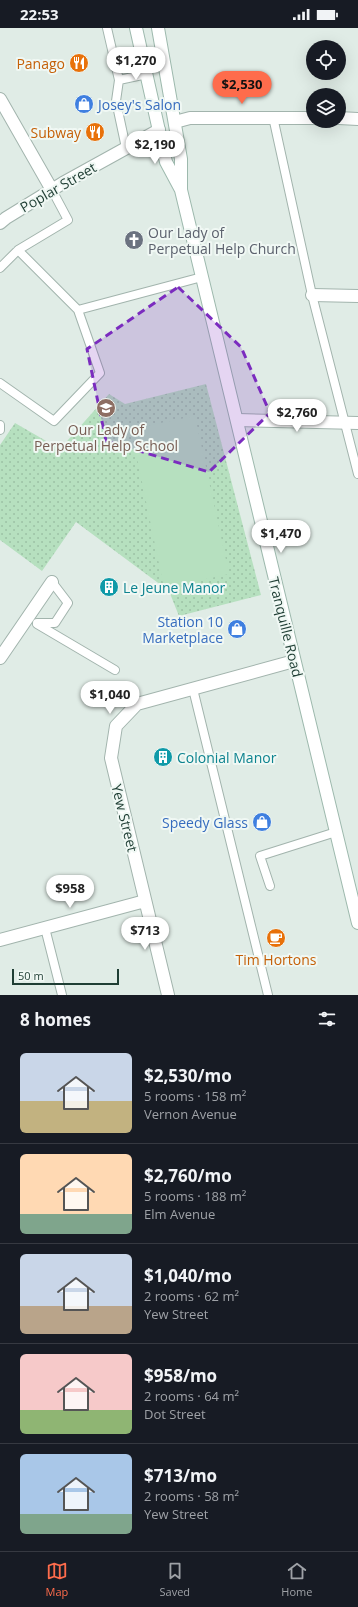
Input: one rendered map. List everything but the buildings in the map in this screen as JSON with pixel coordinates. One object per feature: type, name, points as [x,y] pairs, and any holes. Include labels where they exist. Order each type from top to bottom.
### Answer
[{"type":"street","name":"Tranquille Road","points":[[136,28],[166,162],[181,190],[336,832],[355,892],[358,923]]},
{"type":"street","name":"Tranquille Road","points":[[158,28],[182,159],[181,190]]},
{"type":"street","points":[[0,99],[52,190]]},
{"type":"street","name":"Poplar Street","points":[[0,223],[52,190],[175,122],[190,118],[306,118]]},
{"type":"street","points":[[346,118],[358,119]]},
{"type":"street","points":[[312,296],[358,296]]},
{"type":"street","points":[[236,420],[358,423]]},
{"type":"street","points":[[0,658],[33,620],[52,582]]},
{"type":"street","name":"Yew Street","points":[[168,995],[111,758],[116,726],[137,704],[294,661]]},
{"type":"street","points":[[0,940],[145,901]]},
{"type":"lane","points":[[107,28],[120,80],[116,101],[126,148]]},
{"type":"lane","points":[[120,80],[146,74]]},
{"type":"lane","points":[[273,117],[312,296],[358,474]]},
{"type":"lane","points":[[0,268],[18,250],[68,220],[52,190]]},
{"type":"lane","points":[[0,383],[54,421],[100,373],[78,310],[18,250]]},
{"type":"lane","points":[[78,310],[202,277]]},
{"type":"lane","points":[[0,425],[0,430]]},
{"type":"lane","points":[[33,620],[55,623],[68,603],[52,582]]},
{"type":"lane","points":[[33,620],[115,670]]},
{"type":"lane","points":[[193,689],[268,995]]},
{"type":"lane","points":[[270,886],[260,856],[336,832]]},
{"type":"lane","points":[[45,928],[62,995]]},
{"type":"highlighted area","points":[[178,287],[241,347],[270,413],[209,472],[106,441],[87,349]]},
{"type":"green space","name":"Our Lady of Perpetual Help School","points":[[206,384],[261,595],[179,616],[169,591],[76,522],[42,571],[0,540],[0,445],[15,423],[60,449],[109,394],[125,404]]},
{"type":"green space","points":[[195,416],[229,574],[164,588],[131,429]]},
{"type":"place","name":"Panago","points":[[79,63]]},
{"type":"place","name":"Josey's Salon","points":[[84,104]]},
{"type":"place","name":"Subway","points":[[95,132]]},
{"type":"place","name":"Our Lady of Perpetual Help Church","points":[[134,240]]},
{"type":"place","name":"Our Lady of Perpetual Help School","points":[[106,408]]},
{"type":"place","name":"Le Jeune Manor","points":[[109,587]]},
{"type":"place","name":"Station 10 Marketplace","points":[[237,629]]},
{"type":"place","name":"Colonial Manor","points":[[163,757]]},
{"type":"place","name":"Speedy Glass","points":[[262,822]]},
{"type":"place","name":"Tim Hortons","points":[[276,938]]}]
